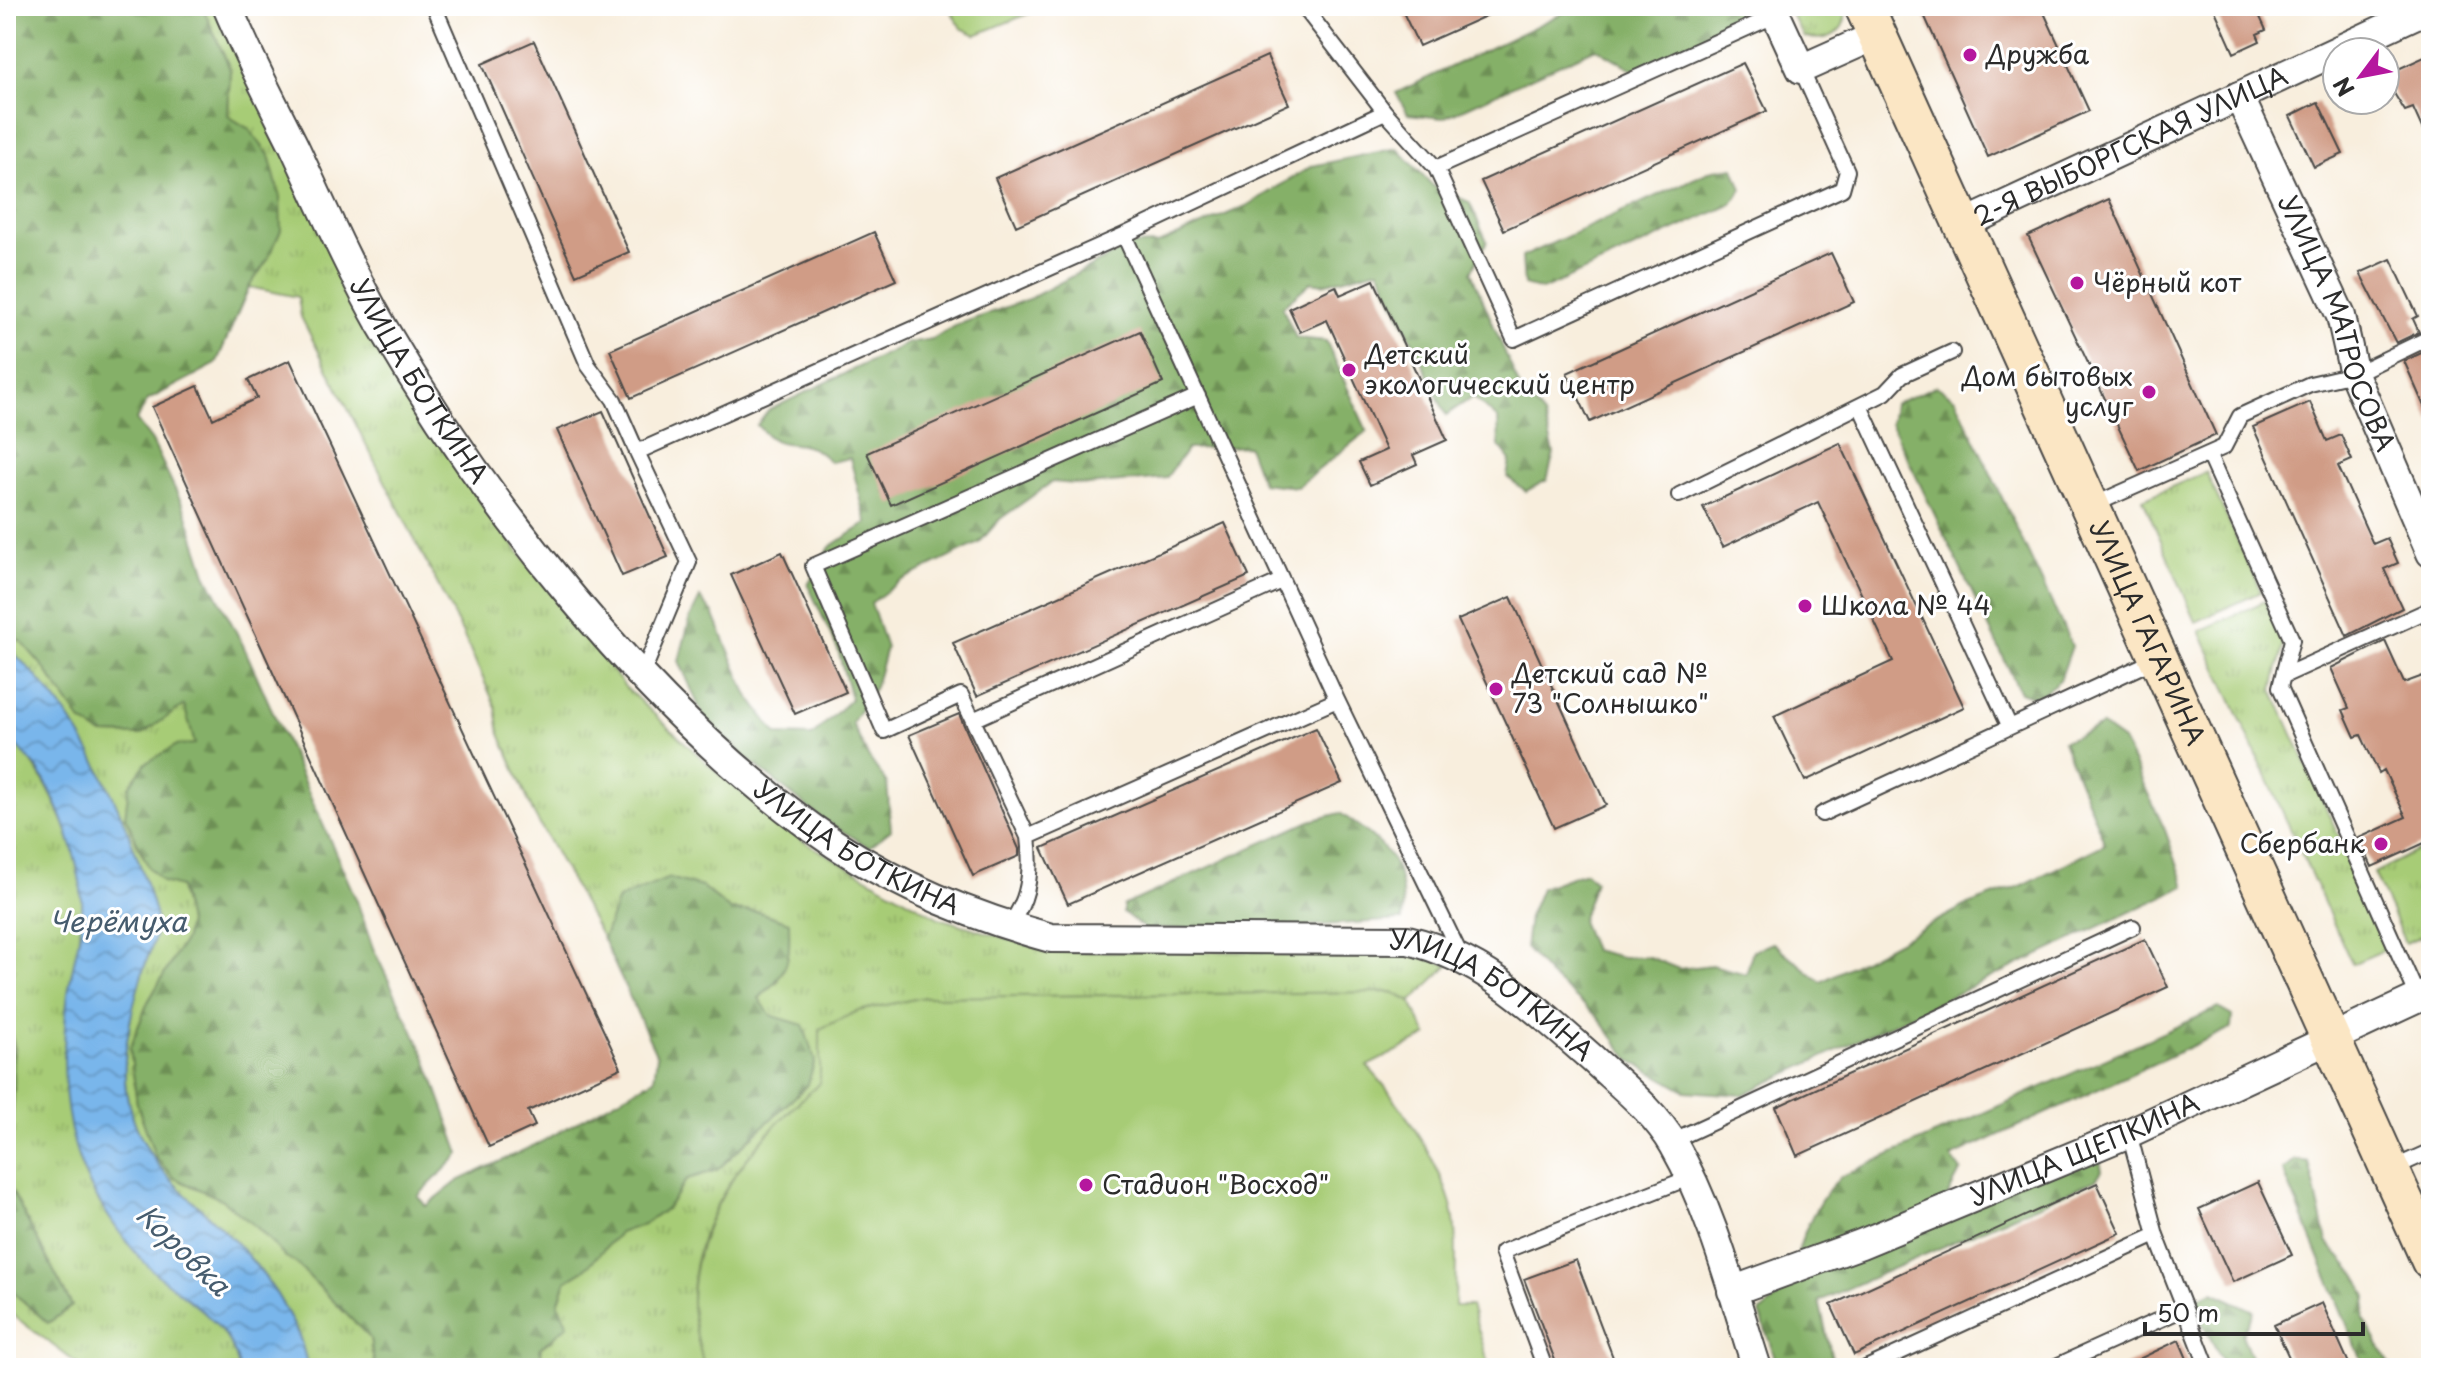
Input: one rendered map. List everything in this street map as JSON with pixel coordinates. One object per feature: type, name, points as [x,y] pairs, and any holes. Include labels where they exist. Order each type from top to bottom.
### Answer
[{"type":"main road","name":"УЛИЦА ГАГАРИНА","points":[[1871,20],[2431,1261]]},
{"type":"street","name":"УЛИЦА БОТКИНА","points":[[227,6],[333,228],[395,347],[497,501],[642,675],[732,764],[813,830],[948,905],[1006,926],[1051,938],[1387,938],[1425,944],[1462,959],[1496,978],[1535,1008],[1626,1089],[1672,1141],[1691,1177],[1757,1368]]},
{"type":"street","name":"2-Я ВЫБОРГСКАЯ УЛИЦА","points":[[1962,225],[2431,7]]},
{"type":"street","points":[[1774,11],[1801,69],[1871,20]]},
{"type":"street","name":"УЛИЦА МАТРОСОВА","points":[[2239,96],[2341,316],[2354,374],[2431,553]]},
{"type":"street","name":"УЛИЦА ЩЕПКИНА","points":[[1732,1291],[1861,1244],[2129,1133],[2424,994]]},
{"type":"lane","points":[[434,6],[588,365],[614,400],[689,562],[642,675]]},
{"type":"lane","points":[[1305,6],[1385,112],[1436,168],[1514,339],[1842,189],[1847,171],[1801,69]]},
{"type":"lane","points":[[1436,168],[1774,11]]},
{"type":"lane","points":[[637,452],[1124,235],[1385,112]]},
{"type":"lane","points":[[1124,235],[1281,581],[1462,959]]},
{"type":"lane","points":[[2091,506],[2224,447],[2240,416],[2310,384],[2354,374],[2431,337]]},
{"type":"lane","points":[[1679,495],[1885,393],[1902,375],[1952,352]]},
{"type":"lane","points":[[1006,926],[1021,912],[1031,861],[1028,837],[961,695],[884,731],[813,566],[1198,396]]},
{"type":"lane","points":[[1860,406],[2009,725]]},
{"type":"lane","points":[[2208,454],[2292,640],[2280,687],[2424,994]]},
{"type":"lane","points":[[973,720],[1281,581]]},
{"type":"lane","points":[[2283,676],[2431,609]]},
{"type":"lane","points":[[1822,814],[2159,657]]},
{"type":"lane","points":[[1028,837],[1337,700]]},
{"type":"lane","points":[[1672,1141],[2133,927]]},
{"type":"lane","points":[[2129,1133],[2156,1235],[2208,1368]]},
{"type":"lane","points":[[2389,1170],[2431,1151]]},
{"type":"lane","points":[[1545,1368],[1502,1252],[1691,1177]]},
{"type":"lane","points":[[1866,1368],[2156,1235]]},
{"type":"lane","points":[[2052,1368],[2183,1309]]},
{"type":"green space","points":[[6,6],[202,6],[230,69],[228,116],[249,129],[269,155],[280,197],[281,230],[268,259],[249,287],[216,364],[148,400],[136,420],[152,441],[186,512],[206,574],[243,645],[357,901],[373,948],[425,1056],[460,1154],[418,1196],[426,1206],[458,1181],[539,1143],[654,1079],[657,1056],[603,939],[618,899],[669,878],[702,887],[730,910],[759,912],[789,922],[786,965],[759,998],[770,1015],[803,1025],[815,1060],[808,1084],[717,1170],[687,1179],[667,1208],[644,1224],[619,1233],[584,1270],[566,1281],[558,1304],[568,1325],[540,1348],[544,1366],[556,1368],[375,1368],[370,1338],[295,1262],[286,1258],[260,1230],[221,1199],[174,1178],[156,1158],[137,1104],[130,1048],[148,1002],[185,939],[188,922],[180,887],[163,882],[149,868],[125,816],[129,786],[146,763],[177,745],[195,744],[184,705],[141,735],[101,734],[81,721],[42,665],[22,642],[6,632]]},
{"type":"green space","points":[[202,6],[215,6],[404,387],[485,509],[626,688],[720,775],[803,841],[939,918],[1048,951],[1406,952],[1448,965],[1411,1002],[1392,992],[820,1029],[820,1083],[773,1128],[732,1179],[715,1208],[703,1238],[695,1269],[692,1302],[704,1368],[544,1366],[540,1348],[553,1339],[557,1304],[566,1281],[584,1270],[619,1233],[644,1224],[667,1208],[687,1179],[717,1170],[808,1084],[759,998],[779,980],[759,912],[730,910],[702,887],[618,899],[603,939],[533,812],[500,734],[496,707],[462,632],[301,317],[298,297],[249,287],[268,259],[249,129],[228,116],[230,69]]},
{"type":"green space","points":[[948,6],[1047,6],[976,35],[961,28]]},
{"type":"green space","points":[[1578,6],[1737,6],[1742,18],[1718,40],[1642,75],[1596,48],[1443,118],[1408,114],[1396,93]]},
{"type":"green space","points":[[1786,6],[1845,6],[1844,23],[1829,37],[1804,37]]},
{"type":"green space","points":[[1397,148],[1434,187],[1469,202],[1487,241],[1471,272],[1520,388],[1544,416],[1554,453],[1547,480],[1526,491],[1507,477],[1510,460],[1499,446],[1498,419],[1473,397],[1446,415],[1379,269],[1323,284],[1311,282],[1282,307],[1296,338],[1326,341],[1367,431],[1297,487],[1262,483],[1248,446],[1187,449],[1166,478],[1087,485],[1052,482],[1000,519],[979,543],[900,581],[871,603],[886,648],[875,687],[852,723],[867,755],[887,783],[891,830],[869,847],[821,818],[740,753],[704,718],[679,661],[690,618],[700,598],[713,613],[747,694],[777,735],[812,736],[851,699],[838,650],[808,585],[830,547],[867,523],[850,458],[831,462],[812,448],[771,438],[757,425],[769,410],[908,343],[932,339],[957,325],[1031,298],[1131,245],[1158,244],[1246,206],[1312,166]]},
{"type":"green space","points":[[1734,168],[1742,189],[1732,204],[1542,290],[1524,285],[1522,257],[1713,170]]},
{"type":"green space","points":[[1936,386],[1955,398],[2072,646],[2060,680],[2036,698],[2020,692],[1891,424],[1894,404]]},
{"type":"green space","points":[[2206,472],[2261,592],[2196,622],[2143,499]]},
{"type":"green space","points":[[2265,601],[2284,642],[2273,690],[2389,948],[2352,964],[2200,631]]},
{"type":"green space","points":[[6,632],[22,642],[42,665],[81,721],[101,734],[141,735],[184,705],[195,744],[125,816],[151,868],[168,883],[180,887],[188,922],[185,939],[148,1002],[130,1048],[137,1104],[156,1158],[174,1178],[221,1199],[260,1230],[286,1258],[295,1262],[370,1338],[375,1368],[309,1368],[300,1338],[263,1275],[230,1237],[176,1185],[146,1147],[127,1096],[125,1064],[133,1009],[155,937],[155,913],[131,839],[99,769],[59,704],[6,646]]},
{"type":"green space","points":[[2102,726],[2123,741],[2165,830],[2185,886],[1742,1095],[1685,1091],[1630,1060],[1598,1017],[1549,975],[1525,948],[1529,917],[1541,888],[1585,872],[1595,881],[1581,921],[1593,950],[1621,957],[1649,957],[1679,969],[1712,965],[1746,974],[1753,951],[1773,943],[1821,982],[1965,906],[2023,885],[2105,844],[2063,741]]},
{"type":"green space","points":[[6,732],[21,748],[47,787],[67,832],[80,879],[82,906],[77,965],[75,1132],[80,1163],[118,1230],[153,1270],[216,1325],[227,1338],[239,1368],[83,1368],[6,1310],[6,1286],[48,1323],[72,1306],[6,1180],[15,1048],[6,1015]]},
{"type":"green space","points":[[1340,813],[1369,834],[1390,856],[1401,883],[1402,920],[1275,928],[1145,929],[1123,912],[1123,906],[1310,821]]},
{"type":"green space","points":[[2419,850],[2431,876],[2431,932],[2405,943],[2374,873]]},
{"type":"green space","name":"Стадион \"Восход\"","points":[[1392,992],[1411,1002],[1427,1036],[1367,1066],[1407,1117],[1442,1181],[1454,1219],[1455,1306],[1471,1306],[1490,1368],[704,1368],[692,1301],[695,1268],[704,1236],[733,1179],[752,1153],[820,1083],[820,1029],[858,1011],[924,997]]},
{"type":"green space","points":[[2218,1008],[2232,1016],[2231,1028],[1951,1157],[1961,1170],[1947,1197],[2099,1155],[2102,1171],[2095,1180],[1819,1301],[1834,1367],[1778,1368],[1760,1313],[1790,1287],[1806,1228],[1840,1177]]},
{"type":"green space","points":[[6,1015],[14,1082],[6,1149]]},
{"type":"green space","points":[[2295,1160],[2309,1162],[2327,1242],[2357,1276],[2367,1297],[2364,1319],[2392,1368],[2365,1368],[2283,1170]]},
{"type":"green space","points":[[6,1180],[72,1306],[48,1323],[6,1286]]},
{"type":"green space","points":[[2213,1292],[2254,1311],[2242,1335],[2256,1368],[2226,1368],[2191,1301]]},
{"type":"water","name":"Черёмуха","points":[[6,646],[59,704],[99,769],[131,839],[155,913],[155,937],[137,991],[126,1046],[125,1081],[135,1124],[160,1167],[249,1257],[270,1284],[298,1334],[309,1368],[239,1368],[234,1352],[216,1324],[152,1270],[127,1241],[97,1198],[81,1166],[69,1120],[64,1072],[69,989],[81,926],[80,884],[73,849],[53,797],[37,768],[6,731]]},
{"type":"building","points":[[1400,6],[1508,6],[1419,46]]},
{"type":"building","points":[[1920,6],[2041,6],[2089,111],[1988,157]]},
{"type":"building","points":[[2213,6],[2255,6],[2266,30],[2257,34],[2260,41],[2234,53]]},
{"type":"building","points":[[534,41],[629,252],[576,275],[482,64]]},
{"type":"building","points":[[2431,54],[2431,148],[2413,108],[2405,111],[2401,105],[2401,68]]},
{"type":"building","points":[[1267,56],[1289,104],[1016,226],[995,178]]},
{"type":"building","points":[[1743,63],[1767,111],[1504,230],[1481,181]]},
{"type":"building","points":[[2318,102],[2321,116],[2325,116],[2343,154],[2314,167],[2290,116]]},
{"type":"building","points":[[2109,199],[2216,435],[2139,471],[2028,236]]},
{"type":"building","points":[[874,232],[896,280],[631,398],[610,350]]},
{"type":"building","points":[[1831,253],[1854,302],[1590,422],[1567,373]]},
{"type":"building","points":[[2391,259],[2418,316],[2413,319],[2419,332],[2396,343],[2360,273]]},
{"type":"building","points":[[1374,280],[1447,440],[1413,455],[1417,464],[1370,485],[1359,462],[1386,450],[1327,320],[1300,332],[1289,308],[1336,286],[1340,295]]},
{"type":"building","points":[[1140,331],[1163,383],[891,505],[867,453]]},
{"type":"building","points":[[2428,350],[2431,355],[2431,422],[2404,361]]},
{"type":"building","points":[[290,360],[621,1068],[528,1111],[535,1126],[489,1147],[152,407],[198,386],[213,419],[257,398],[248,380]]},
{"type":"building","points":[[2310,402],[2327,441],[2341,435],[2352,460],[2338,466],[2373,544],[2387,538],[2398,563],[2384,569],[2402,608],[2347,636],[2253,427]]},
{"type":"building","points":[[603,411],[668,557],[622,576],[557,430]]},
{"type":"building","points":[[1840,443],[1964,707],[1805,781],[1774,716],[1893,661],[1818,502],[1723,547],[1703,507]]},
{"type":"building","points":[[1225,523],[1249,576],[977,696],[953,643]]},
{"type":"building","points":[[782,552],[846,692],[795,714],[731,575]]},
{"type":"building","points":[[1511,597],[1606,805],[1554,828],[1458,620]]},
{"type":"building","points":[[2385,641],[2404,683],[2431,673],[2431,840],[2372,867],[2359,838],[2406,817],[2384,770],[2379,773],[2361,735],[2355,737],[2343,710],[2349,708],[2331,668]]},
{"type":"building","points":[[959,714],[1019,849],[1019,856],[973,876],[909,735]]},
{"type":"building","points":[[1316,728],[1342,783],[1068,904],[1042,848]]},
{"type":"building","points":[[2145,939],[2168,987],[1797,1156],[1776,1107]]},
{"type":"building","points":[[2258,1182],[2292,1255],[2233,1282],[2199,1209]]},
{"type":"building","points":[[2097,1183],[2120,1233],[1854,1355],[1831,1305]]},
{"type":"building","points":[[1576,1260],[1617,1368],[1558,1368],[1524,1279]]},
{"type":"building","points":[[2322,1303],[2351,1368],[2294,1368],[2274,1325]]},
{"type":"building","points":[[2179,1340],[2191,1368],[2120,1368]]},
{"type":"place","name":"Дружба","points":[[1970,55]]},
{"type":"place","name":"Чёрный кот","points":[[2077,283]]},
{"type":"place","name":"Детский экологический центр","points":[[1349,370]]},
{"type":"place","name":"Дом бытовых услуг","points":[[2149,392]]},
{"type":"place","name":"Школа № 44","points":[[1805,606]]},
{"type":"place","name":"Детский сад № 73 \"Солнышко\"","points":[[1496,689]]},
{"type":"place","name":"Сбербанк","points":[[2381,844]]},
{"type":"place","name":"Стадион \"Восход\"","points":[[1086,1185]]},
{"type":"water label","name":"Коровка","points":[[183,1250]]}]
